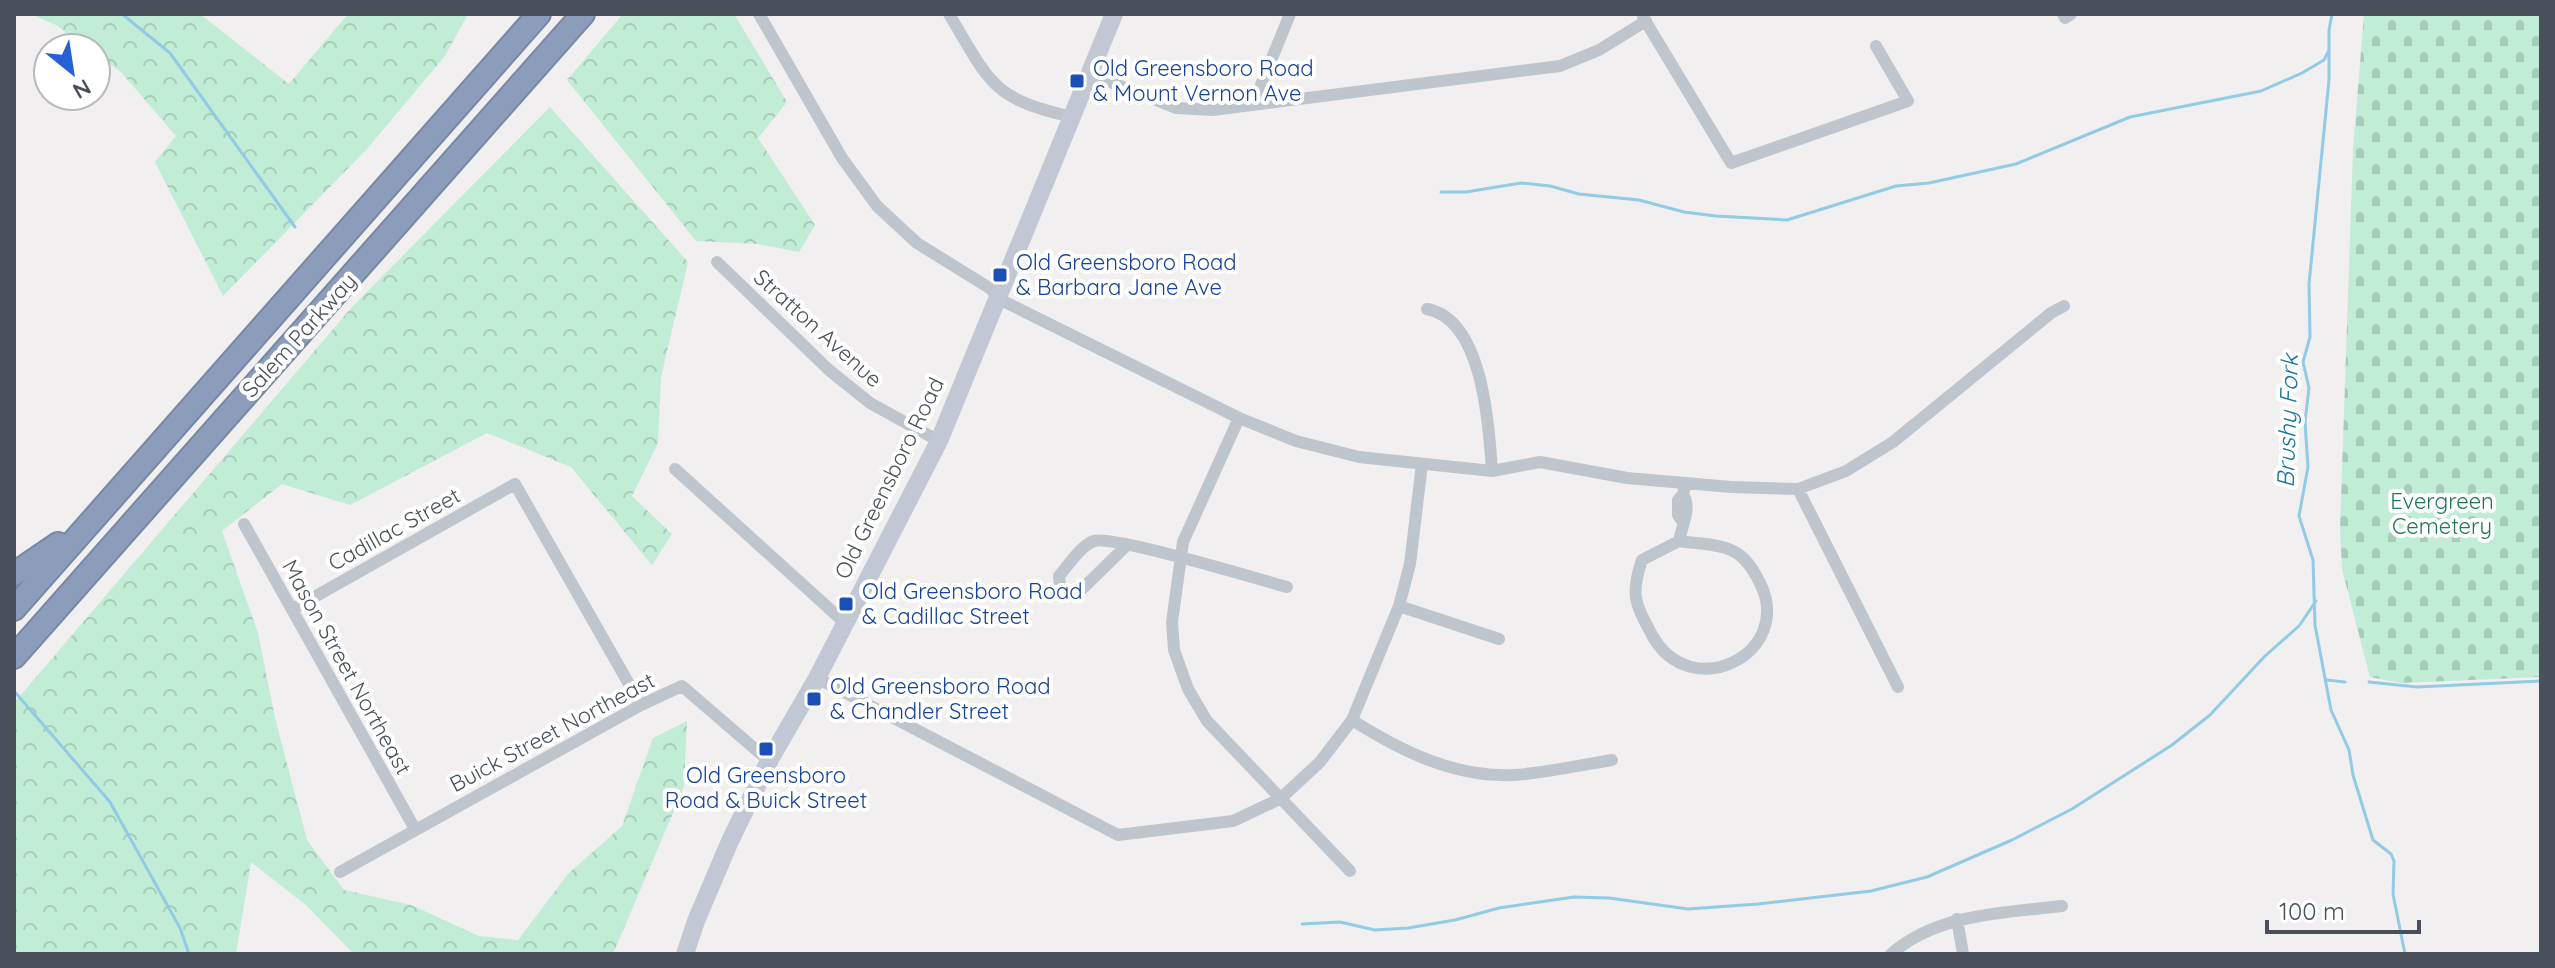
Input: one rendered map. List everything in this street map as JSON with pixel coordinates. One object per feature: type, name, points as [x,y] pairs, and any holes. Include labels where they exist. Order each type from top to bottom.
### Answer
[{"type":"highway","name":"Salem Parkway","points":[[14,609],[539,14]]},
{"type":"highway","name":"Salem Parkway","points":[[14,657],[583,14]]},
{"type":"highway","points":[[14,574],[46,554],[102,507]]},
{"type":"street","points":[[759,14],[842,158],[877,206],[917,243],[991,289],[999,299],[1239,418],[1296,441],[1359,457],[1492,471],[1540,462],[1684,488],[1798,489],[1846,471],[1893,442],[2051,313],[2064,306]]},
{"type":"street","points":[[949,14],[993,85],[1035,108],[1073,117]]},
{"type":"street","name":"Old Greensboro Road","points":[[685,954],[730,841],[769,761],[817,678],[939,441],[1114,14]]},
{"type":"street","points":[[1253,105],[1290,14]]},
{"type":"street","points":[[1090,74],[1176,108],[1213,110],[1560,66],[1599,50],[1644,18],[1731,163],[1908,101],[1876,46]]},
{"type":"street","name":"Stratton Avenue","points":[[717,262],[850,387],[870,403],[939,441]]},
{"type":"street","points":[[1427,309],[1442,312],[1456,327],[1473,357],[1488,409],[1492,471]]},
{"type":"street","points":[[1239,418],[1183,542],[1171,636],[1179,667],[1207,721],[1350,871]]},
{"type":"street","points":[[817,678],[1118,835],[1233,821],[1280,799],[1320,762],[1352,720],[1399,606],[1410,564],[1422,464]]},
{"type":"street","points":[[675,469],[844,622]]},
{"type":"street","name":"Cadillac Street","points":[[293,609],[515,484],[641,705]]},
{"type":"street","points":[[1679,541],[1682,521],[1687,516],[1684,488]]},
{"type":"street","points":[[1798,489],[1898,687]]},
{"type":"street","name":"Mason Street Northeast","points":[[244,524],[415,829]]},
{"type":"street","points":[[1126,546],[1077,594],[1066,595],[1060,586],[1059,576],[1088,544],[1097,540],[1126,546],[1179,557],[1287,587]]},
{"type":"street","points":[[1679,541],[1736,552],[1753,568],[1765,593],[1765,619],[1758,645],[1738,661],[1717,669],[1690,667],[1669,656],[1655,639],[1636,604],[1634,583],[1642,560],[1679,541]]},
{"type":"street","points":[[1399,606],[1499,639]]},
{"type":"street","name":"Buick Street Northeast","points":[[340,872],[641,705],[682,686],[769,761]]},
{"type":"street","points":[[1352,720],[1429,761],[1474,774],[1514,775],[1612,760]]},
{"type":"street","points":[[1891,954],[1925,933],[1957,919],[2062,906]]},
{"type":"street","points":[[1957,919],[1963,954]]},
{"type":"green space","points":[[31,14],[200,14],[289,84],[348,14],[468,14],[445,56],[366,150],[223,296],[155,162],[176,136],[112,66],[112,32],[66,32]]},
{"type":"green space","points":[[623,14],[734,14],[787,102],[758,138],[815,225],[799,252],[758,244],[696,241],[567,80]]},
{"type":"green space","name":"Evergreen Cemetery","points":[[2364,14],[2541,14],[2541,677],[2401,683],[2370,677],[2342,569],[2340,529],[2353,150]]},
{"type":"green space","points":[[550,107],[688,262],[661,377],[658,443],[632,496],[672,534],[652,565],[571,467],[487,433],[350,505],[282,484],[222,531],[258,633],[275,718],[307,840],[344,890],[411,905],[479,936],[518,940],[568,874],[622,826],[653,738],[687,721],[684,787],[613,954],[354,954],[307,906],[251,862],[236,954],[14,954],[14,703],[352,307]]},
{"type":"waterway","points":[[122,14],[170,53],[295,227]]},
{"type":"waterway","name":"Brushy Fork","points":[[2332,14],[2329,80],[2309,284],[2310,337],[2303,362],[2309,388],[2305,422],[2308,467],[2299,516],[2313,560],[2315,625],[2331,710],[2349,750],[2353,775],[2373,840],[2391,854],[2394,861],[2393,894],[2405,954]]},
{"type":"waterway","points":[[1441,192],[1466,192],[1521,183],[1550,186],[1579,194],[1639,200],[1684,212],[1787,220],[1896,186],[1929,183],[2016,164],[2130,117],[2261,91],[2302,73],[2324,60],[2328,52]]},
{"type":"waterway","points":[[1302,924],[1340,922],[1375,930],[1408,928],[1499,908],[1574,897],[1609,898],[1688,909],[1758,904],[1871,891],[1927,877],[2012,840],[2072,809],[2172,745],[2210,715],[2265,656],[2299,626],[2316,601]]},
{"type":"waterway","points":[[2327,680],[2345,682]]},
{"type":"waterway","points":[[2369,682],[2417,687],[2541,681]]},
{"type":"waterway","points":[[14,691],[110,802],[180,928],[189,954]]},
{"type":"place","name":"Old Greensboro Road & Mount Vernon Ave","points":[[1077,81]]},
{"type":"place","name":"Old Greensboro Road & Barbara Jane Ave","points":[[1000,275]]},
{"type":"place","name":"Old Greensboro Road & Cadillac Street","points":[[846,604]]},
{"type":"place","name":"Old Greensboro Road & Chandler Street","points":[[814,699]]},
{"type":"place","name":"Old Greensboro Road & Buick Street","points":[[766,749]]}]
